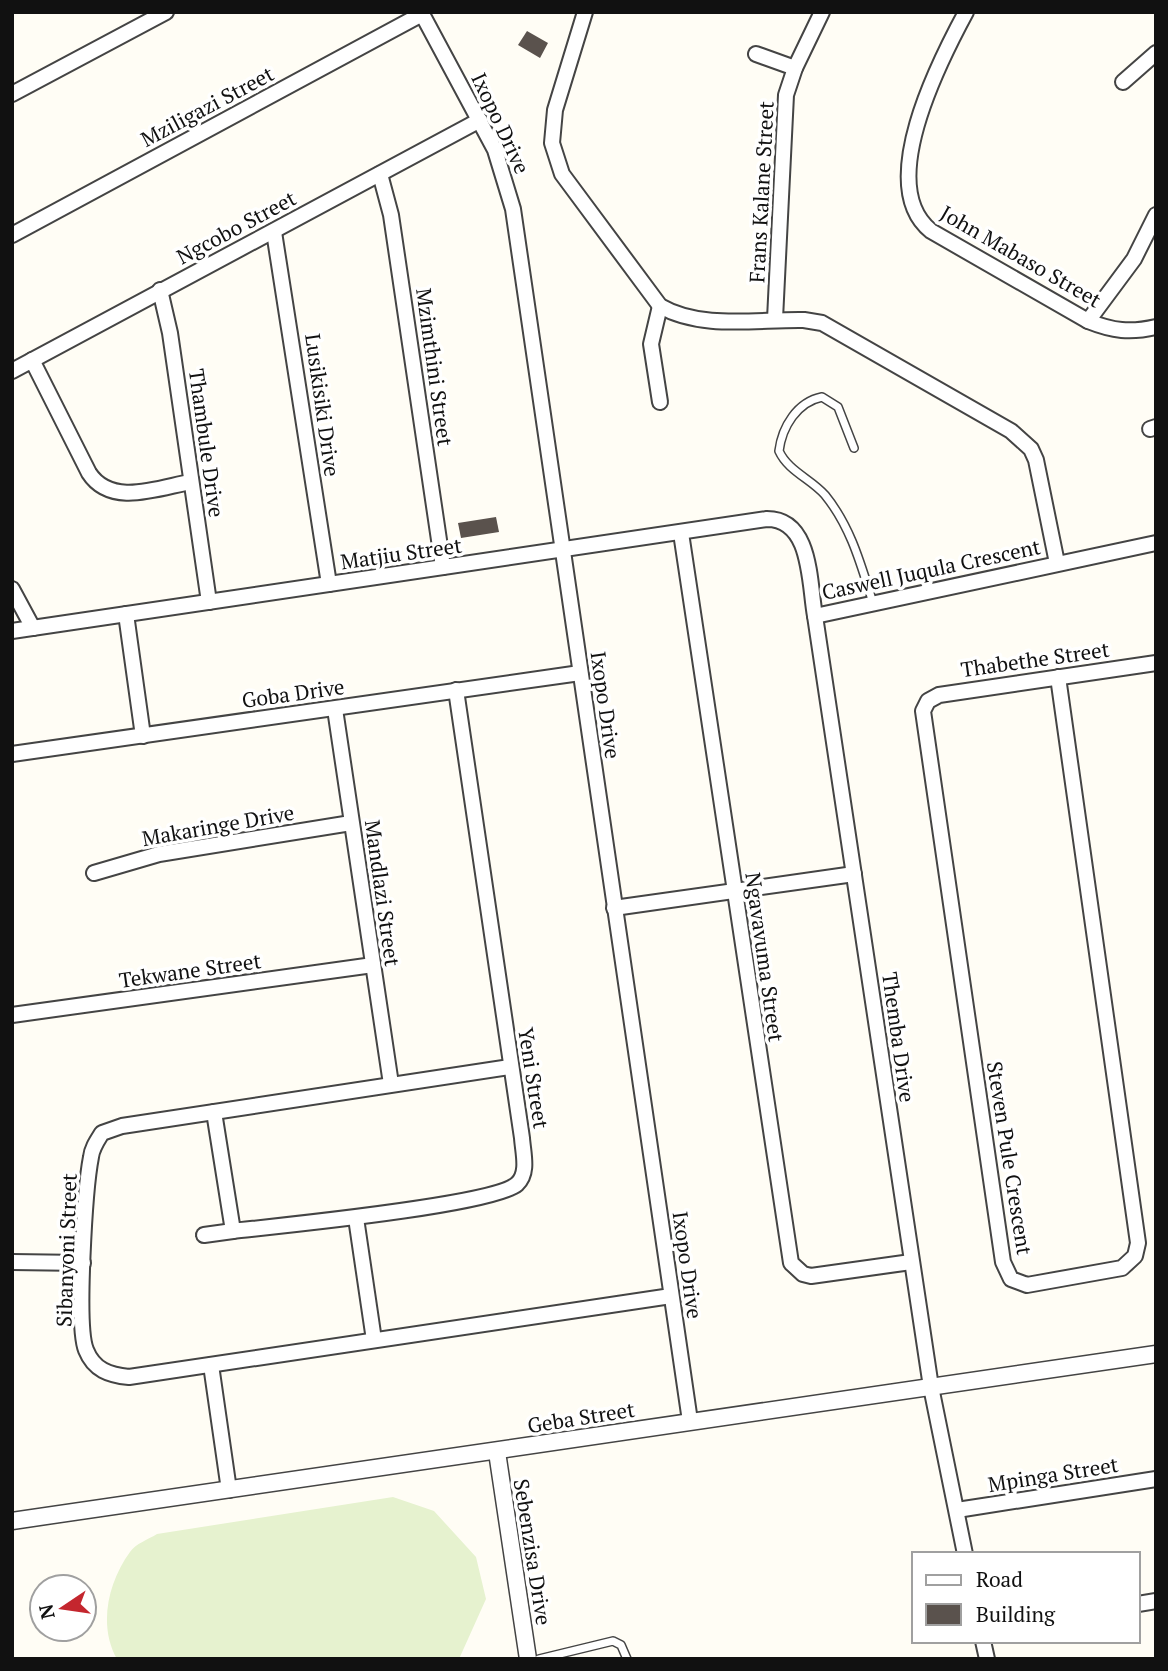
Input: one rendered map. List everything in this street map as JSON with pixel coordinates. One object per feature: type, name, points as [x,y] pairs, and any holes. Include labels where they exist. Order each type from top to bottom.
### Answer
[{"type":"street","points":[[12,94],[166,12]]},
{"type":"street","points":[[584,12],[552,125],[555,159],[573,191],[660,306],[651,344],[660,401]]},
{"type":"street","name":"Frans Kalane Street","points":[[775,319],[785,111],[795,68],[822,12]]},
{"type":"street","name":"John Mabaso Street","points":[[966,12],[925,102],[915,132],[909,181],[914,215],[931,231],[1088,321],[1111,330],[1126,332],[1156,327]]},
{"type":"street","name":"Ixopo Drive","points":[[422,13],[480,120],[503,172],[513,209],[690,1422]]},
{"type":"street","name":"Mziligazi Street","points":[[12,235],[422,13]]},
{"type":"street","points":[[1123,82],[1156,52]]},
{"type":"street","points":[[757,54],[795,68]]},
{"type":"street","name":"Ngcobo Street","points":[[12,371],[480,120]]},
{"type":"street","name":"Mzimthini Street","points":[[380,174],[391,215],[443,568]]},
{"type":"street","points":[[1088,321],[1134,259],[1156,215]]},
{"type":"street","name":"Lusikisiki Drive","points":[[274,232],[328,584]]},
{"type":"street","name":"Thambule Drive","points":[[160,290],[170,333],[209,602]]},
{"type":"street","name":"Caswell Juqula Crescent","points":[[660,306],[674,314],[694,318],[804,320],[829,327],[1020,438],[1036,460],[1057,563]]},
{"type":"street","points":[[32,360],[89,473],[100,486],[124,494],[190,482]]},
{"type":"street","name":"Matjiu Street","points":[[12,631],[767,519],[778,519],[793,527]]},
{"type":"street","name":"Themba Drive","points":[[793,527],[802,542],[815,616],[911,1262],[931,1387],[965,1552]]},
{"type":"street","name":"Ngavavuma Street","points":[[681,533],[791,1263],[803,1274],[811,1276],[911,1262]]},
{"type":"street","name":"Caswell Juqula Crescent","points":[[815,616],[1156,543]]},
{"type":"street","points":[[12,589],[33,628]]},
{"type":"street","points":[[126,614],[143,736]]},
{"type":"street","name":"Thabethe Street","points":[[925,706],[939,695],[1156,663]]},
{"type":"street","name":"Goba Drive","points":[[12,754],[580,673]]},
{"type":"street","name":"Steven Pule Crescent","points":[[925,706],[923,720],[1007,1273],[1018,1283],[1027,1285],[1122,1268],[1138,1251],[1138,1230],[1058,677]]},
{"type":"street","name":"Yeni Street","points":[[204,1235],[356,1218],[501,1192],[515,1185],[525,1168],[456,690]]},
{"type":"street","name":"Mandlazi Street","points":[[335,709],[390,1084]]},
{"type":"street","name":"Makaringe Drive","points":[[94,873],[159,854],[351,823]]},
{"type":"street","points":[[614,908],[854,874]]},
{"type":"street","name":"Tekwane Street","points":[[12,1015],[373,965]]},
{"type":"street","name":"Sibanyoni Street","points":[[510,1067],[122,1126],[102,1133],[91,1156],[83,1263],[84,1342],[99,1368],[129,1377],[671,1296]]},
{"type":"street","points":[[214,1112],[233,1231]]},
{"type":"street","points":[[356,1218],[374,1340]]},
{"type":"street","points":[[12,1262],[83,1263]]},
{"type":"street","name":"Geba Street","points":[[12,1521],[1156,1354]]},
{"type":"street","points":[[211,1365],[229,1490]]},
{"type":"street","name":"Sebenzisa Drive","points":[[497,1452],[528,1659]]},
{"type":"street","name":"Mpinga Street","points":[[957,1510],[1156,1479]]},
{"type":"lane","points":[[854,448],[838,407],[822,397],[798,408],[788,424],[779,451],[790,467],[818,488],[842,520],[857,554],[873,604]]},
{"type":"lane","points":[[539,1659],[613,1641],[621,1645],[627,1659]]},
{"type":"green space","points":[[393,1497],[434,1511],[476,1557],[486,1599],[459,1659],[117,1659],[108,1633],[108,1604],[122,1564],[132,1549],[142,1542],[157,1534]]},
{"type":"building","points":[[527,31],[548,43],[540,58],[518,45]]},
{"type":"building","points":[[496,517],[499,532],[461,538],[458,523]]}]
